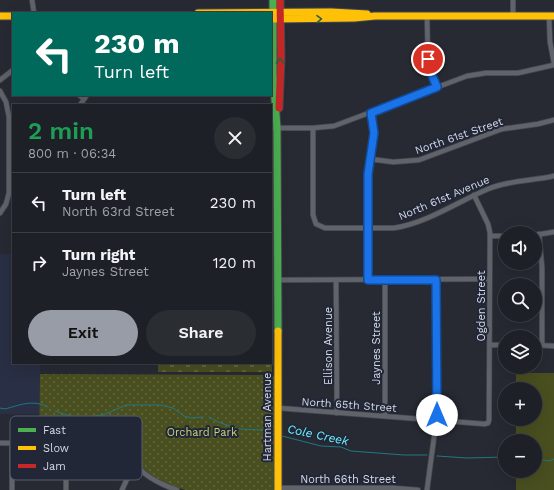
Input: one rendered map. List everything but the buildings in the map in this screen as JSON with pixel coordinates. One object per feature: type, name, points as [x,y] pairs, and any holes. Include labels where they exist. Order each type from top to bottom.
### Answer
[{"type":"main road","name":"Hartman Avenue","points":[[273,0],[277,12]]},
{"type":"main road","name":"Hartman Avenue","points":[[278,490],[278,280],[274,226],[274,128],[272,73],[275,20],[280,0]]},
{"type":"main road","points":[[272,12],[363,13],[375,16]]},
{"type":"main road","points":[[0,16],[12,16]]},
{"type":"main road","points":[[275,20],[375,16],[552,16]]},
{"type":"street","points":[[513,0],[513,16]]},
{"type":"street","points":[[34,1],[34,12]]},
{"type":"street","points":[[426,16],[428,59],[430,71],[437,87]]},
{"type":"street","points":[[274,128],[313,128],[340,125],[474,74],[518,73],[554,64],[550,42],[552,16]]},
{"type":"street","points":[[0,80],[12,71]]},
{"type":"street","points":[[0,91],[7,106],[11,121],[9,193],[6,204],[0,213]]},
{"type":"street","points":[[368,280],[368,174],[374,133],[371,113]]},
{"type":"street","name":"North 61st Street","points":[[370,159],[393,162],[419,160],[502,129],[538,124],[554,120]]},
{"type":"street","name":"North 61st Avenue","points":[[313,128],[313,215],[314,222],[325,228],[394,228],[409,225],[474,195],[502,184],[554,176]]},
{"type":"street","name":"Ogden Street","points":[[474,195],[488,224],[490,236],[490,420]]},
{"type":"street","points":[[542,234],[554,232]]},
{"type":"street","points":[[490,236],[498,236]]},
{"type":"street","points":[[542,270],[542,330]]},
{"type":"street","points":[[278,280],[490,279]]},
{"type":"street","name":"Ellison Avenue","points":[[336,280],[337,412]]},
{"type":"street","name":"Jaynes Street","points":[[385,280],[385,416]]},
{"type":"street","points":[[427,490],[436,420],[436,280]]},
{"type":"street","points":[[490,345],[498,345]]},
{"type":"street","points":[[542,346],[554,346]]},
{"type":"street","name":"North 65th Street","points":[[278,408],[485,424],[490,420]]},
{"type":"street","points":[[142,470],[154,480],[174,490]]},
{"type":"street","points":[[122,490],[127,480]]},
{"type":"street","name":"North 66th Street","points":[[278,490],[281,488],[393,488],[418,490]]},
{"type":"shaded area","points":[[0,254],[12,254],[12,364],[40,364],[39,414],[0,414]]},
{"type":"green space","points":[[158,364],[272,364],[272,372],[158,372]]},
{"type":"green space","points":[[554,373],[554,490],[516,490],[516,478],[542,478],[542,434],[516,434],[516,426],[542,426],[542,382],[516,382],[516,374]]},
{"type":"green space","name":"Orchard Park","points":[[40,374],[275,375],[275,489],[186,490],[168,485],[149,474],[142,467],[142,416],[39,416]]},
{"type":"waterway","name":"Cole Creek","points":[[0,408],[5,409],[21,404],[32,403],[37,403],[48,407]]},
{"type":"waterway","name":"Cole Creek","points":[[95,416],[103,415],[126,405],[160,405],[173,408],[184,416],[192,418],[203,417]]},
{"type":"waterway","name":"Cole Creek","points":[[55,411],[70,416]]},
{"type":"waterway","name":"Cole Creek","points":[[209,417],[218,422],[239,429],[261,430],[275,435]]},
{"type":"waterway","name":"Cole Creek","points":[[282,436],[321,446],[341,447],[351,451],[404,455],[427,455]]},
{"type":"waterway","name":"Cole Creek","points":[[437,456],[467,458],[498,457]]},
{"type":"waterway","name":"Cole Creek","points":[[542,460],[549,461],[554,459]]},
{"type":"traffic: fast","points":[[273,0],[273,73],[277,128],[278,331]]},
{"type":"traffic: slow","points":[[272,12],[331,12],[367,14]]},
{"type":"traffic: slow","points":[[0,16],[12,16]]},
{"type":"traffic: slow","points":[[272,19],[354,18],[375,16],[554,16]]},
{"type":"traffic: slow","points":[[278,331],[278,490]]},
{"type":"traffic: jam","points":[[279,108],[281,58],[280,0]]},
{"type":"route","points":[[428,59],[428,65],[437,87],[371,113],[374,124],[374,138],[368,174],[368,280],[436,280],[437,415]]}]
